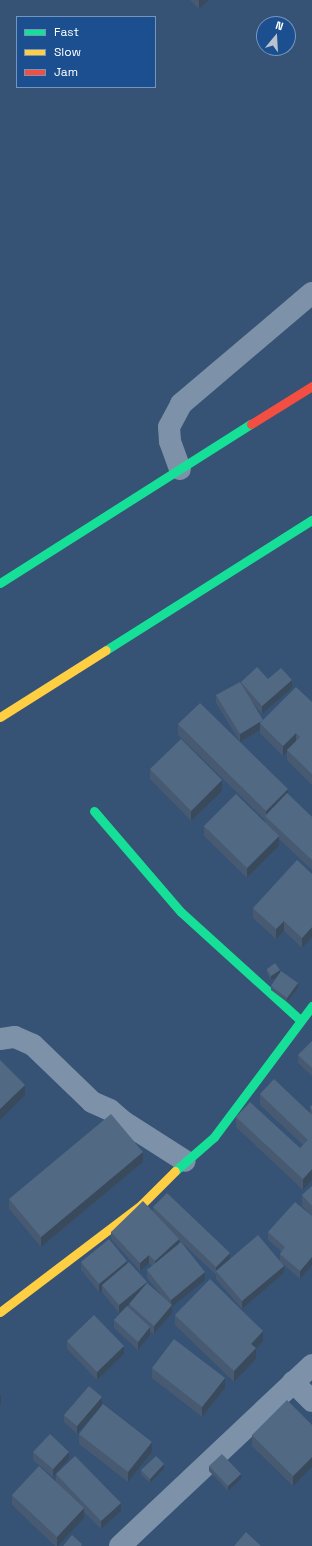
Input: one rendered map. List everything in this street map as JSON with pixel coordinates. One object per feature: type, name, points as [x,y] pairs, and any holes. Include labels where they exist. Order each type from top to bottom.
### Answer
[{"type":"main road","points":[[0,583],[312,386]]},
{"type":"main road","points":[[0,717],[312,520]]},
{"type":"main road","points":[[94,811],[181,912],[300,1020]]},
{"type":"main road","points":[[0,1312],[141,1205],[185,1161],[214,1137],[300,1020],[312,1006]]},
{"type":"street","points":[[180,469],[170,441],[169,427],[181,404],[312,293]]},
{"type":"street","points":[[0,1039],[15,1037],[34,1045],[92,1102],[110,1110],[143,1135],[185,1161]]},
{"type":"street","points":[[120,1546],[312,1364]]},
{"type":"street","points":[[294,1382],[312,1401]]},
{"type":"building","points":[[257,667],[268,679],[281,668],[292,680],[262,706],[241,682]]},
{"type":"building","points":[[240,682],[263,720],[240,734],[216,695]]},
{"type":"building","points":[[296,687],[312,702],[312,774],[287,750],[300,737],[296,733],[283,746],[260,723]]},
{"type":"building","points":[[200,703],[288,789],[266,811],[178,724]]},
{"type":"building","points":[[181,739],[222,780],[191,811],[150,769]]},
{"type":"building","points":[[287,793],[312,817],[312,860],[265,816]]},
{"type":"building","points":[[236,794],[279,836],[247,868],[204,826]]},
{"type":"building","points":[[297,860],[312,874],[312,927],[302,938],[284,921],[276,929],[253,908]]},
{"type":"building","points":[[275,963],[280,970],[271,976],[267,969]]},
{"type":"building","points":[[281,971],[298,983],[287,998],[271,986]]},
{"type":"building","points":[[312,1041],[312,1068],[298,1055]]},
{"type":"building","points":[[0,1060],[25,1085],[0,1109]]},
{"type":"building","points":[[274,1079],[312,1115],[312,1169],[303,1179],[236,1117],[250,1102],[300,1148],[308,1140],[260,1094]]},
{"type":"building","points":[[111,1114],[143,1152],[41,1237],[9,1199]]},
{"type":"building","points":[[312,1186],[312,1206],[302,1195]]},
{"type":"building","points":[[167,1193],[230,1253],[216,1267],[153,1207]]},
{"type":"building","points":[[143,1201],[179,1239],[155,1261],[149,1255],[140,1263],[111,1232]]},
{"type":"building","points":[[295,1202],[312,1216],[312,1257],[300,1271],[280,1254],[285,1247],[268,1232]]},
{"type":"building","points":[[258,1235],[284,1266],[242,1301],[216,1271]]},
{"type":"building","points":[[109,1239],[127,1261],[99,1284],[81,1262]]},
{"type":"building","points":[[181,1242],[205,1272],[171,1300],[147,1270]]},
{"type":"building","points":[[129,1262],[147,1282],[119,1305],[102,1285]]},
{"type":"building","points":[[210,1279],[263,1331],[251,1344],[256,1348],[234,1371],[175,1315]]},
{"type":"building","points":[[147,1283],[172,1305],[154,1326],[129,1304]]},
{"type":"building","points":[[127,1306],[150,1327],[138,1342],[114,1320]]},
{"type":"building","points":[[94,1315],[124,1346],[97,1372],[67,1341]]},
{"type":"building","points":[[174,1339],[225,1378],[202,1407],[152,1368]]},
{"type":"building","points":[[89,1386],[102,1397],[77,1426],[64,1415]]},
{"type":"building","points":[[287,1400],[312,1425],[312,1457],[293,1476],[252,1435]]},
{"type":"building","points":[[103,1404],[152,1442],[128,1472],[79,1434]]},
{"type":"building","points":[[50,1434],[69,1452],[53,1469],[33,1452]]},
{"type":"building","points":[[222,1454],[241,1474],[228,1486],[209,1466]]},
{"type":"building","points":[[75,1456],[121,1503],[101,1521],[56,1474]]},
{"type":"building","points":[[156,1456],[164,1464],[150,1479],[141,1470]]},
{"type":"building","points":[[39,1466],[84,1508],[57,1537],[12,1495]]},
{"type":"building","points":[[246,1532],[261,1546],[234,1546]]},
{"type":"building","points":[[72,1535],[82,1544],[81,1546],[63,1546]]},
{"type":"traffic: fast","points":[[0,583],[251,424]]},
{"type":"traffic: fast","points":[[106,650],[312,520]]},
{"type":"traffic: fast","points":[[94,811],[181,912],[300,1020]]},
{"type":"traffic: fast","points":[[175,1171],[214,1137],[312,1006]]},
{"type":"traffic: slow","points":[[0,717],[106,650]]},
{"type":"traffic: slow","points":[[0,1312],[141,1205],[175,1171]]},
{"type":"traffic: jam","points":[[251,424],[312,386]]}]
